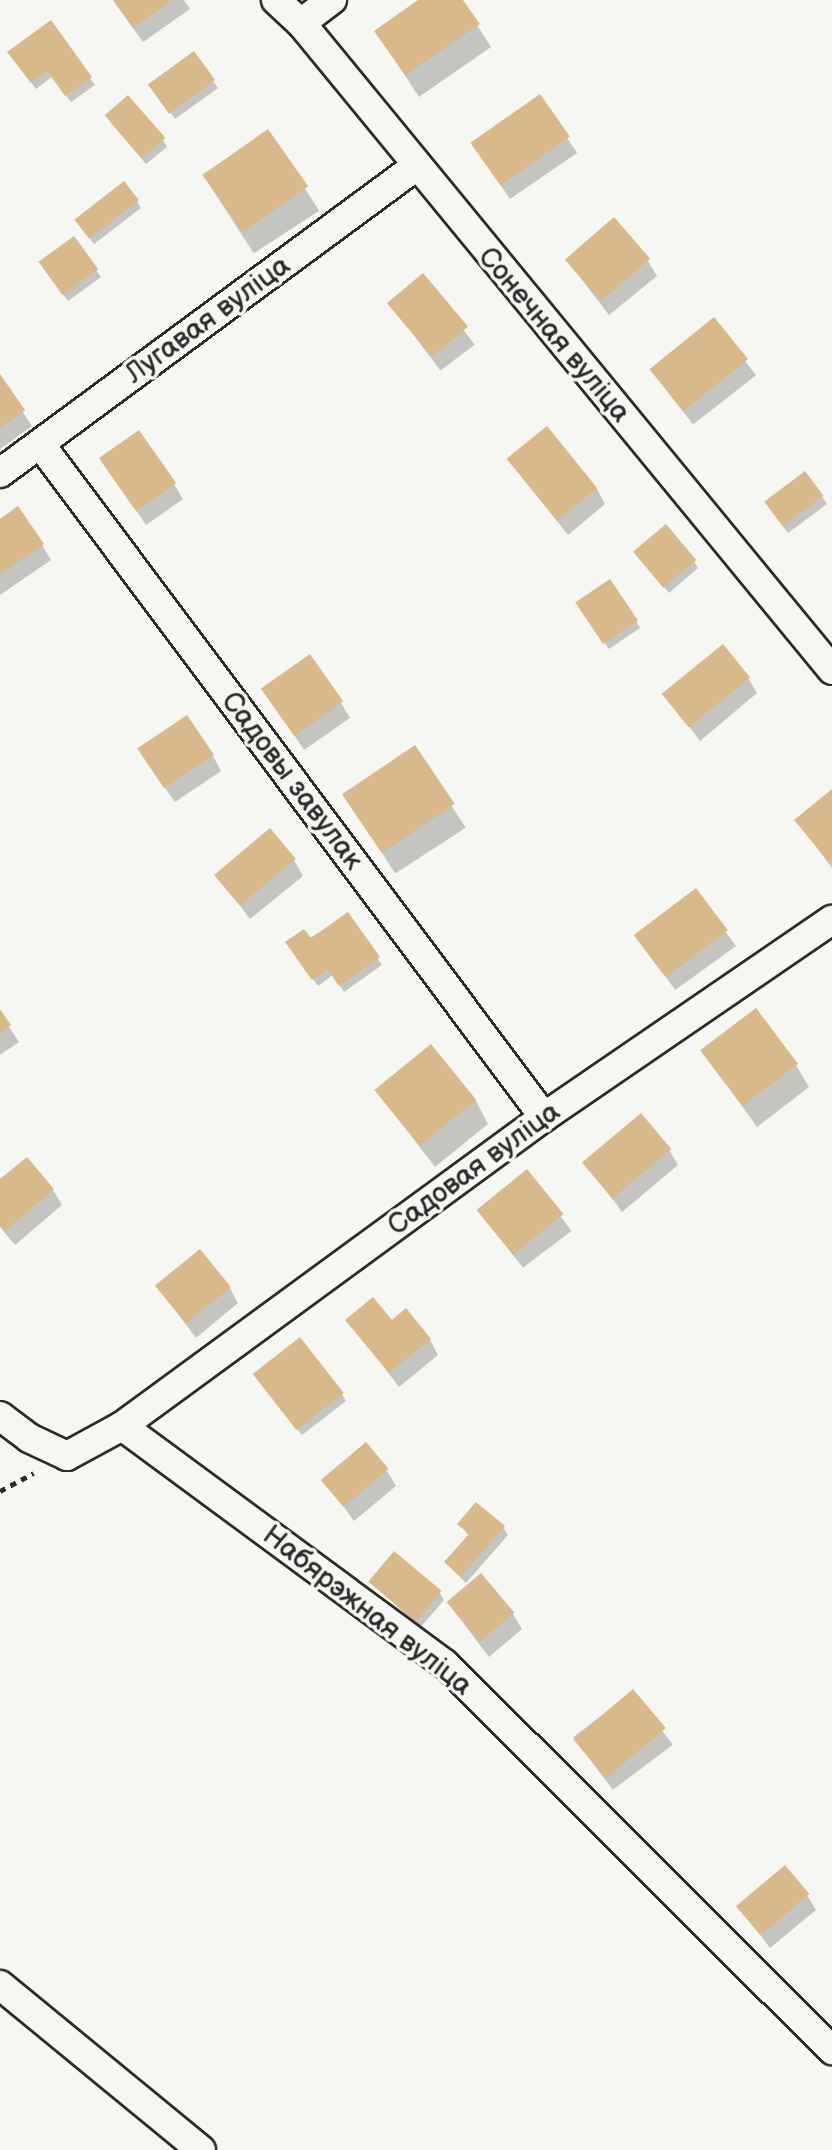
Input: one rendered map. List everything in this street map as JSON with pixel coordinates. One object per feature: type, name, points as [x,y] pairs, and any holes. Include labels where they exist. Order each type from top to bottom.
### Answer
[{"type":"street","name":"Сонечная вуліца","points":[[276,0],[301,23],[415,167],[832,670]]},
{"type":"street","points":[[301,23],[332,0]]},
{"type":"street","name":"Лугавая вуліца","points":[[0,473],[415,167]]},
{"type":"street","name":"Садовы завулак","points":[[40,444],[544,1117]]},
{"type":"street","name":"Садовая вуліца","points":[[122,1426],[544,1117],[832,920]]},
{"type":"street","points":[[0,1416],[29,1438],[67,1456],[122,1426]]},
{"type":"street","name":"Набярэжная вуліца","points":[[122,1426],[445,1664],[832,2050]]},
{"type":"street","points":[[0,1985],[201,2150]]},
{"type":"building","points":[[113,0],[172,0],[133,28]]},
{"type":"building","points":[[418,0],[463,0],[480,24],[405,75],[374,31]]},
{"type":"building","points":[[51,20],[92,77],[65,96],[47,71],[31,83],[7,52]]},
{"type":"building","points":[[194,51],[215,80],[169,114],[148,85]]},
{"type":"building","points":[[540,94],[570,137],[500,185],[470,143]]},
{"type":"building","points":[[128,95],[165,138],[142,158],[105,115]]},
{"type":"building","points":[[268,129],[308,186],[243,232],[202,175]]},
{"type":"building","points":[[124,181],[139,200],[89,239],[74,220]]},
{"type":"building","points":[[614,217],[650,259],[601,301],[565,260]]},
{"type":"building","points":[[74,236],[98,269],[63,295],[38,262]]},
{"type":"building","points":[[423,273],[468,327],[432,357],[387,303]]},
{"type":"building","points":[[714,317],[748,359],[683,411],[649,369]]},
{"type":"building","points":[[0,374],[25,410],[0,428]]},
{"type":"building","points":[[547,426],[597,488],[557,521],[507,459]]},
{"type":"building","points":[[139,430],[176,483],[136,511],[99,458]]},
{"type":"building","points":[[805,471],[824,496],[783,526],[764,502]]},
{"type":"building","points":[[18,506],[44,544],[0,574],[0,519]]},
{"type":"building","points":[[666,524],[696,560],[663,588],[633,552]]},
{"type":"building","points":[[610,579],[638,620],[603,644],[575,602]]},
{"type":"building","points":[[723,644],[750,677],[689,727],[662,694]]},
{"type":"building","points":[[310,654],[343,702],[294,736],[261,688]]},
{"type":"building","points":[[187,715],[214,755],[164,788],[137,749]]},
{"type":"building","points":[[415,745],[455,804],[382,853],[342,794]]},
{"type":"building","points":[[832,789],[832,859],[829,862],[794,820]]},
{"type":"building","points":[[270,828],[296,859],[240,906],[214,875]]},
{"type":"building","points":[[696,888],[728,930],[666,977],[634,935]]},
{"type":"building","points":[[348,912],[380,957],[339,986],[328,970],[312,980],[285,942],[304,929],[311,938]]},
{"type":"building","points":[[756,1008],[798,1064],[742,1106],[700,1050]]},
{"type":"building","points":[[0,1009],[11,1025],[0,1033]]},
{"type":"building","points":[[431,1044],[476,1100],[420,1146],[374,1090]]},
{"type":"building","points":[[641,1113],[671,1149],[612,1198],[582,1162]]},
{"type":"building","points":[[27,1157],[54,1189],[5,1231],[0,1225],[0,1179]]},
{"type":"building","points":[[527,1169],[564,1214],[513,1255],[476,1210]]},
{"type":"building","points":[[200,1249],[231,1287],[186,1324],[155,1286]]},
{"type":"building","points":[[373,1297],[392,1320],[406,1308],[431,1339],[389,1373],[345,1320]]},
{"type":"building","points":[[300,1337],[344,1393],[296,1430],[253,1374]]},
{"type":"building","points":[[366,1442],[388,1469],[343,1507],[321,1480]]},
{"type":"building","points":[[476,1502],[505,1526],[461,1577],[444,1562],[469,1534],[457,1524]]},
{"type":"building","points":[[394,1551],[441,1591],[416,1621],[368,1582]]},
{"type":"building","points":[[481,1573],[514,1613],[480,1642],[447,1602]]},
{"type":"building","points":[[633,1689],[666,1728],[606,1778],[573,1739]]},
{"type":"building","points":[[785,1865],[809,1894],[760,1935],[736,1906]]}]
